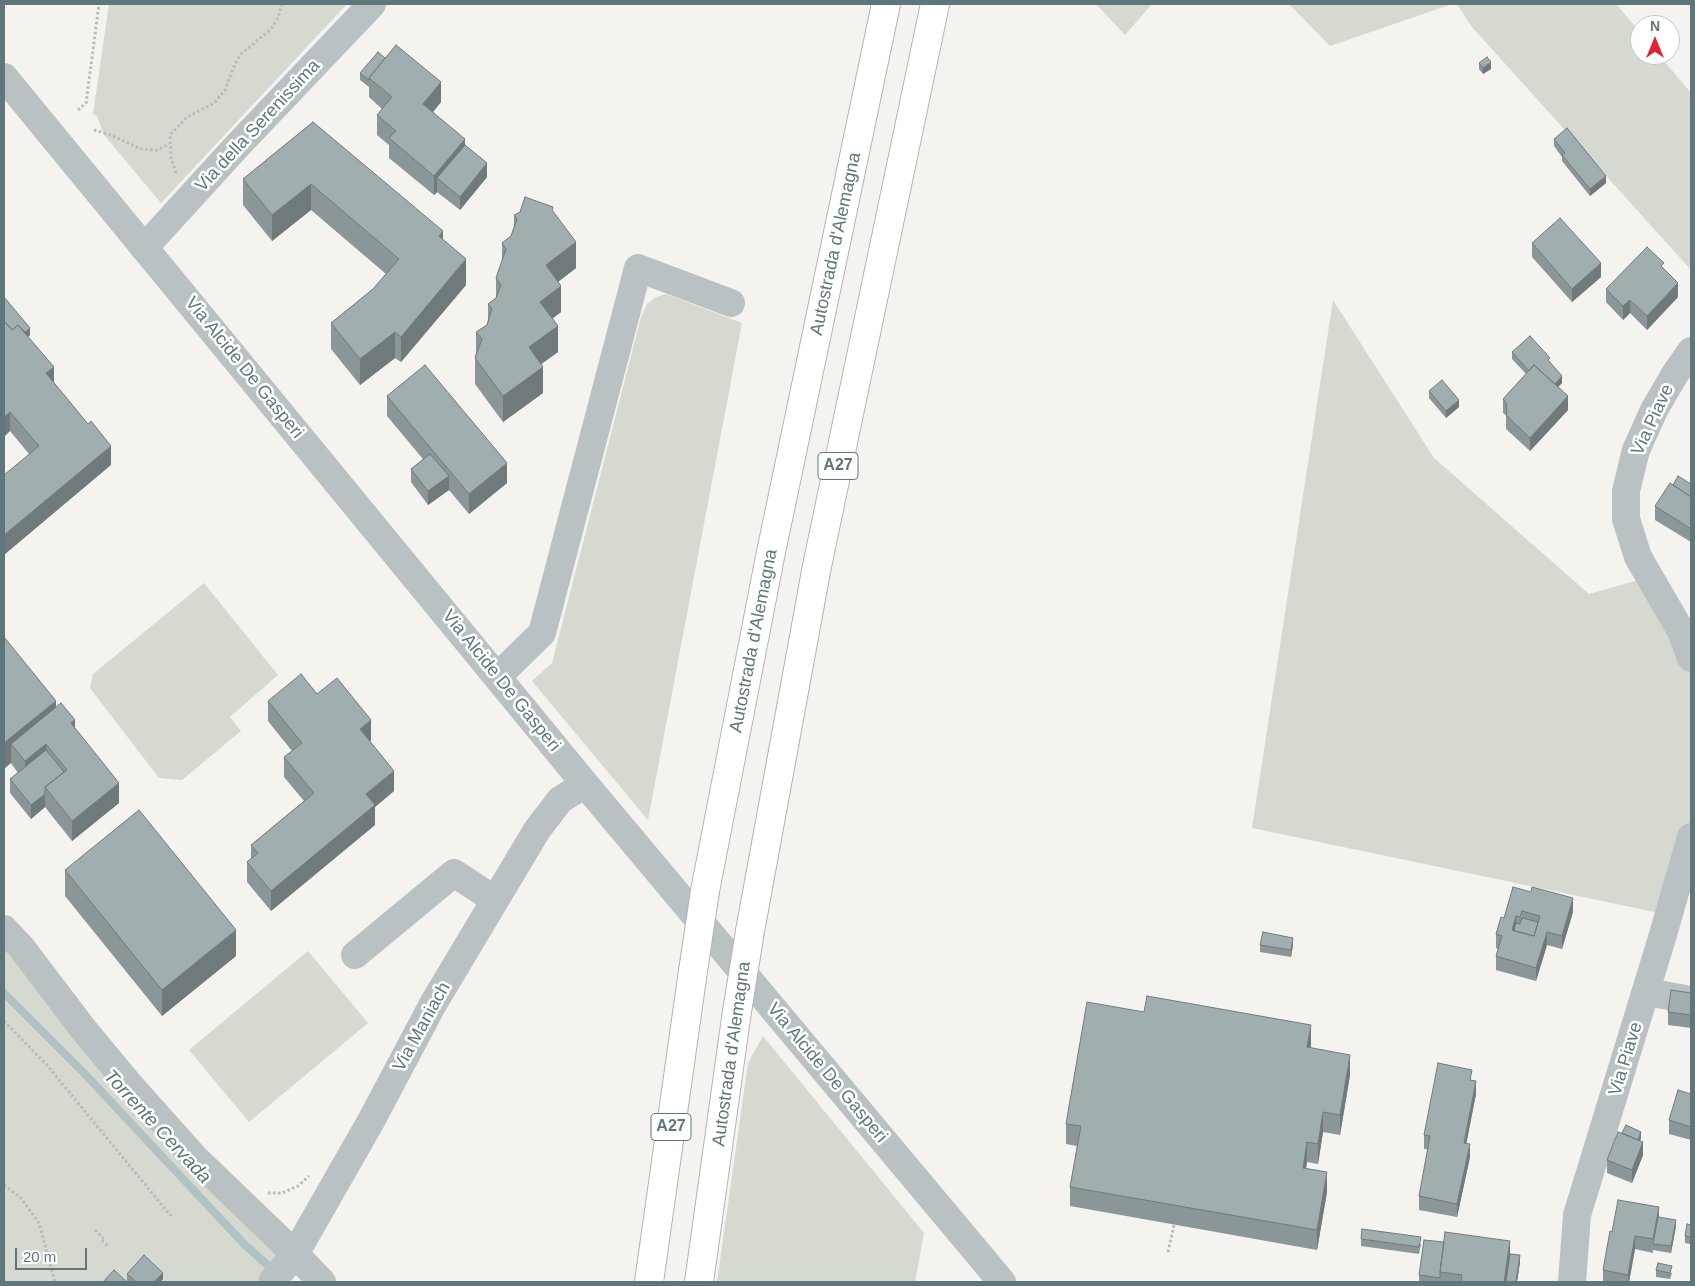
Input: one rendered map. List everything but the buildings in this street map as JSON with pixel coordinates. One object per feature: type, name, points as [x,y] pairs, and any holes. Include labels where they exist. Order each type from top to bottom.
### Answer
[{"type":"highway","name":"Autostrada d'Alemagna","points":[[649,1282],[705,891],[770,557],[886,4]]},
{"type":"highway","name":"Autostrada d'Alemagna","points":[[699,1282],[750,931],[817,566],[935,4]]},
{"type":"street","name":"Via della Serenissima","points":[[144,248],[244,138],[372,4]]},
{"type":"street","name":"Via Alcide De Gasperi","points":[[5,80],[585,784],[1002,1282]]},
{"type":"street","points":[[497,677],[542,633],[638,268],[731,303]]},
{"type":"street","name":"Via Piave","points":[[1691,351],[1654,410],[1636,450],[1626,491],[1626,519],[1638,557],[1681,631],[1691,658]]},
{"type":"street","name":"Via Maniach","points":[[284,1267],[371,1121],[433,1004],[536,830],[560,800],[585,784]]},
{"type":"street","name":"Via Piave","points":[[1572,1282],[1577,1215],[1646,992],[1691,837]]},
{"type":"street","points":[[355,955],[454,873],[495,900]]},
{"type":"street","points":[[4,929],[21,947],[84,1030],[189,1152],[284,1267],[322,1282]]},
{"type":"street","points":[[1646,992],[1691,1000]]},
{"type":"path","points":[[78,110],[86,103],[99,4]]},
{"type":"path","points":[[178,178],[172,166],[169,144],[170,135],[187,117],[214,103],[225,90],[241,54],[270,30],[278,18],[282,4]]},
{"type":"path","points":[[94,130],[111,135],[141,149],[157,150],[169,144]]},
{"type":"path","points":[[4,1021],[46,1064],[171,1216]]},
{"type":"path","points":[[260,1188],[268,1193],[282,1193],[298,1186],[312,1172]]},
{"type":"path","points":[[4,1185],[20,1197],[38,1223],[55,1282]]},
{"type":"path","points":[[1168,1252],[1174,1225]]},
{"type":"path","points":[[95,1230],[103,1238],[101,1240],[109,1247]]},
{"type":"shaded area","points":[[109,4],[347,4],[161,203],[104,135],[97,116],[93,114]]},
{"type":"shaded area","points":[[1096,4],[1152,4],[1125,35]]},
{"type":"shaded area","points":[[1289,4],[1452,4],[1330,46]]},
{"type":"shaded area","points":[[1457,4],[1616,4],[1630,20],[1630,65],[1667,65],[1691,93],[1691,270],[1472,27]]},
{"type":"shaded area","points":[[666,294],[742,323],[648,820],[532,681],[552,663],[641,317],[647,304],[656,297]]},
{"type":"shaded area","points":[[1333,300],[1434,458],[1589,594],[1649,577],[1691,658],[1691,837],[1669,915],[1252,828]]},
{"type":"shaded area","points":[[204,583],[278,675],[230,717],[241,731],[182,780],[159,778],[90,688],[93,674]]},
{"type":"shaded area","points":[[4,929],[295,1254],[272,1282],[4,1282]]},
{"type":"shaded area","points":[[308,951],[368,1023],[249,1122],[189,1050]]},
{"type":"shaded area","points":[[763,1036],[924,1233],[915,1282],[717,1282],[748,1063]]},
{"type":"waterway","name":"Torrente Cervada","points":[[4,993],[84,1073],[244,1244],[274,1271]]}]
